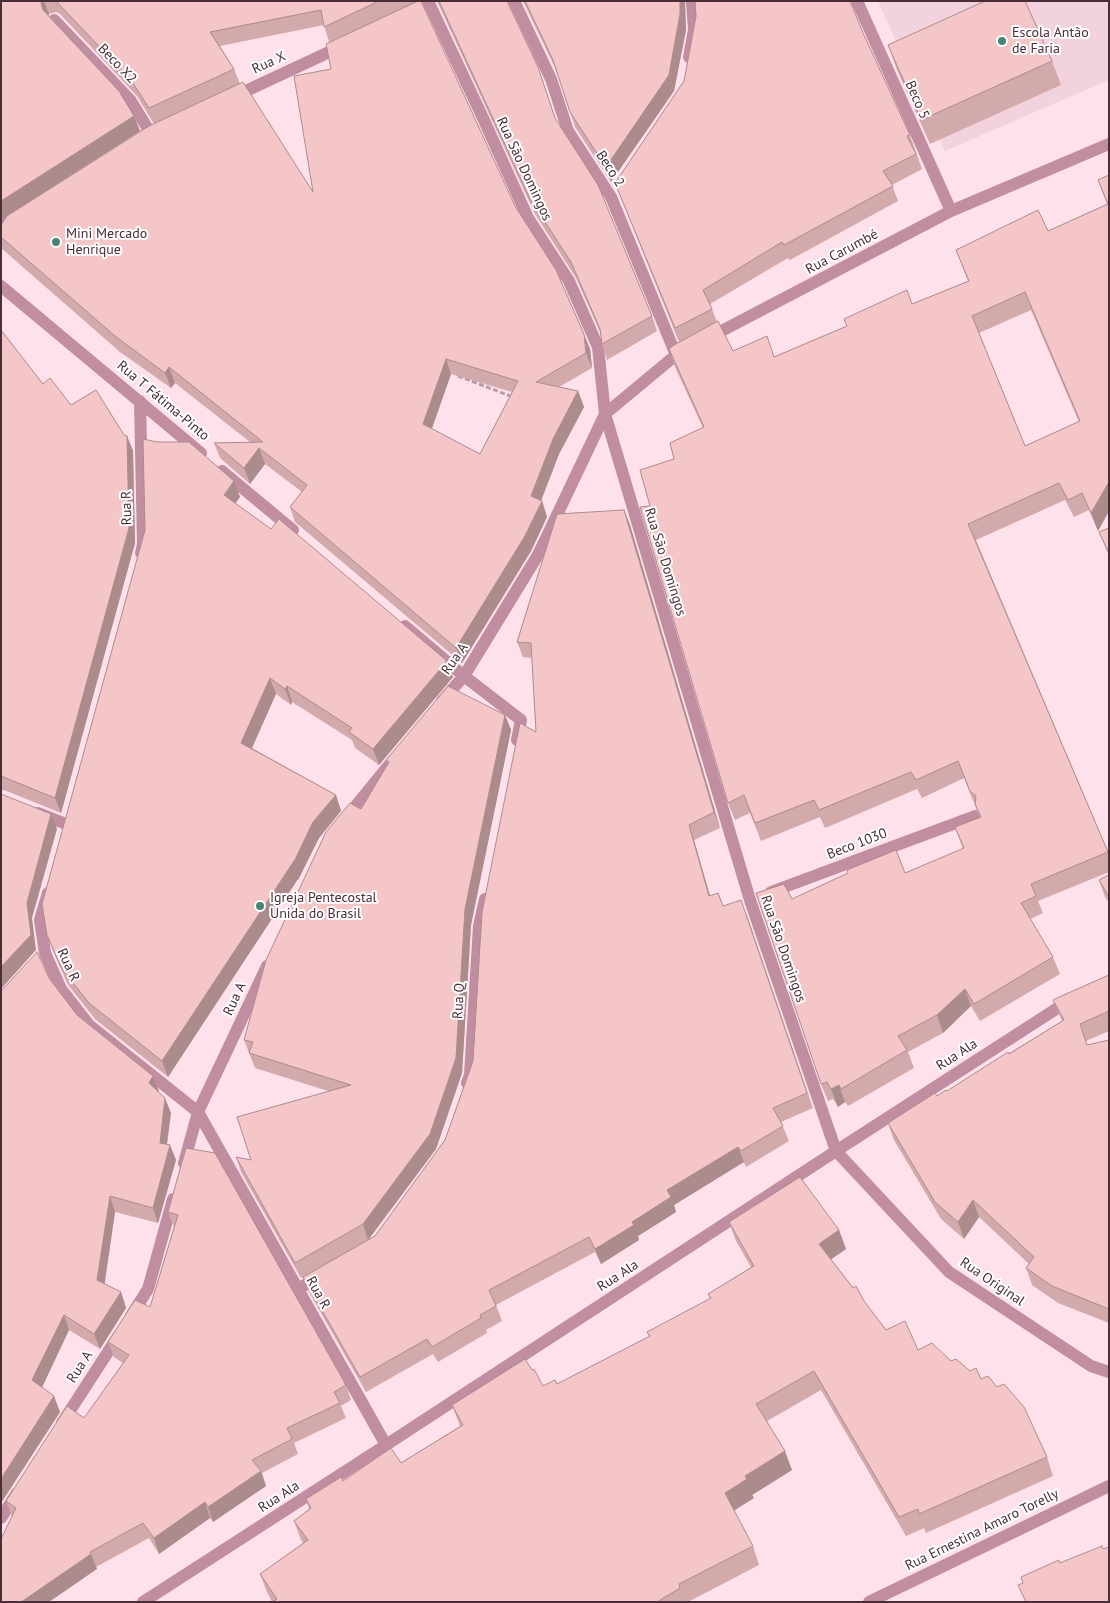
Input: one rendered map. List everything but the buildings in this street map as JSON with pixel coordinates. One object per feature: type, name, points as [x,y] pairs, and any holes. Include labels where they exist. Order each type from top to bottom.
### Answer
[{"type":"street","name":"Beco 2","points":[[514,1],[550,79],[568,131],[614,193],[676,355]]},
{"type":"street","points":[[687,67],[694,30],[692,1]]},
{"type":"street","name":"Beco 5","points":[[856,1],[951,211]]},
{"type":"street","name":"Rua São Domingos","points":[[426,5],[483,118],[528,218],[569,281],[598,347],[605,414],[750,900],[836,1150]]},
{"type":"street","name":"Beco X2","points":[[54,20],[131,101],[151,134]]},
{"type":"street","name":"Rua X","points":[[223,101],[358,38]]},
{"type":"street","name":"Rua Carumbé","points":[[605,414],[676,355],[951,211],[1109,144]]},
{"type":"street","points":[[1,214],[7,228]]},
{"type":"street","name":"Rua T Fátima-Pinto","points":[[1,286],[306,542]]},
{"type":"street","name":"Rua R","points":[[138,562],[143,544],[140,401]]},
{"type":"street","name":"Rua A","points":[[434,710],[464,676],[538,555],[605,414]]},
{"type":"street","points":[[396,618],[464,676],[521,720],[515,750]]},
{"type":"street","points":[[338,828],[404,747]]},
{"type":"street","points":[[26,808],[66,824]]},
{"type":"street","name":"Beco 1030","points":[[750,900],[975,816]]},
{"type":"street","name":"Rua R","points":[[51,882],[40,920],[42,956],[61,989],[89,1024],[198,1112],[386,1446]]},
{"type":"street","name":"Rua Q","points":[[464,1092],[470,1075],[479,926],[487,887]]},
{"type":"street","name":"Rua A","points":[[54,1436],[148,1289],[198,1112],[274,950]]},
{"type":"street","name":"Rua Ala","points":[[143,1602],[386,1446],[836,1150],[1084,991]]},
{"type":"street","name":"Rua Original","points":[[836,1150],[949,1272],[1091,1366],[1109,1372]]},
{"type":"street","points":[[298,1289],[332,1270]]},
{"type":"street","points":[[1,1518],[22,1485]]},
{"type":"street","name":"Rua Ernestina Amaro Torelly","points":[[869,1602],[1109,1486]]},
{"type":"path","points":[[451,373],[516,398]]},
{"type":"shaded area","name":"Escola Antão de Faria","points":[[878,1],[1109,1],[1109,80],[945,151]]},
{"type":"place","name":"Escola Antão de Faria","points":[[1002,41]]},
{"type":"place","name":"Mini Mercado Henrique","points":[[56,242]]},
{"type":"place","name":"Igreja Pentecostal Unida do Brasil","points":[[260,906]]}]
